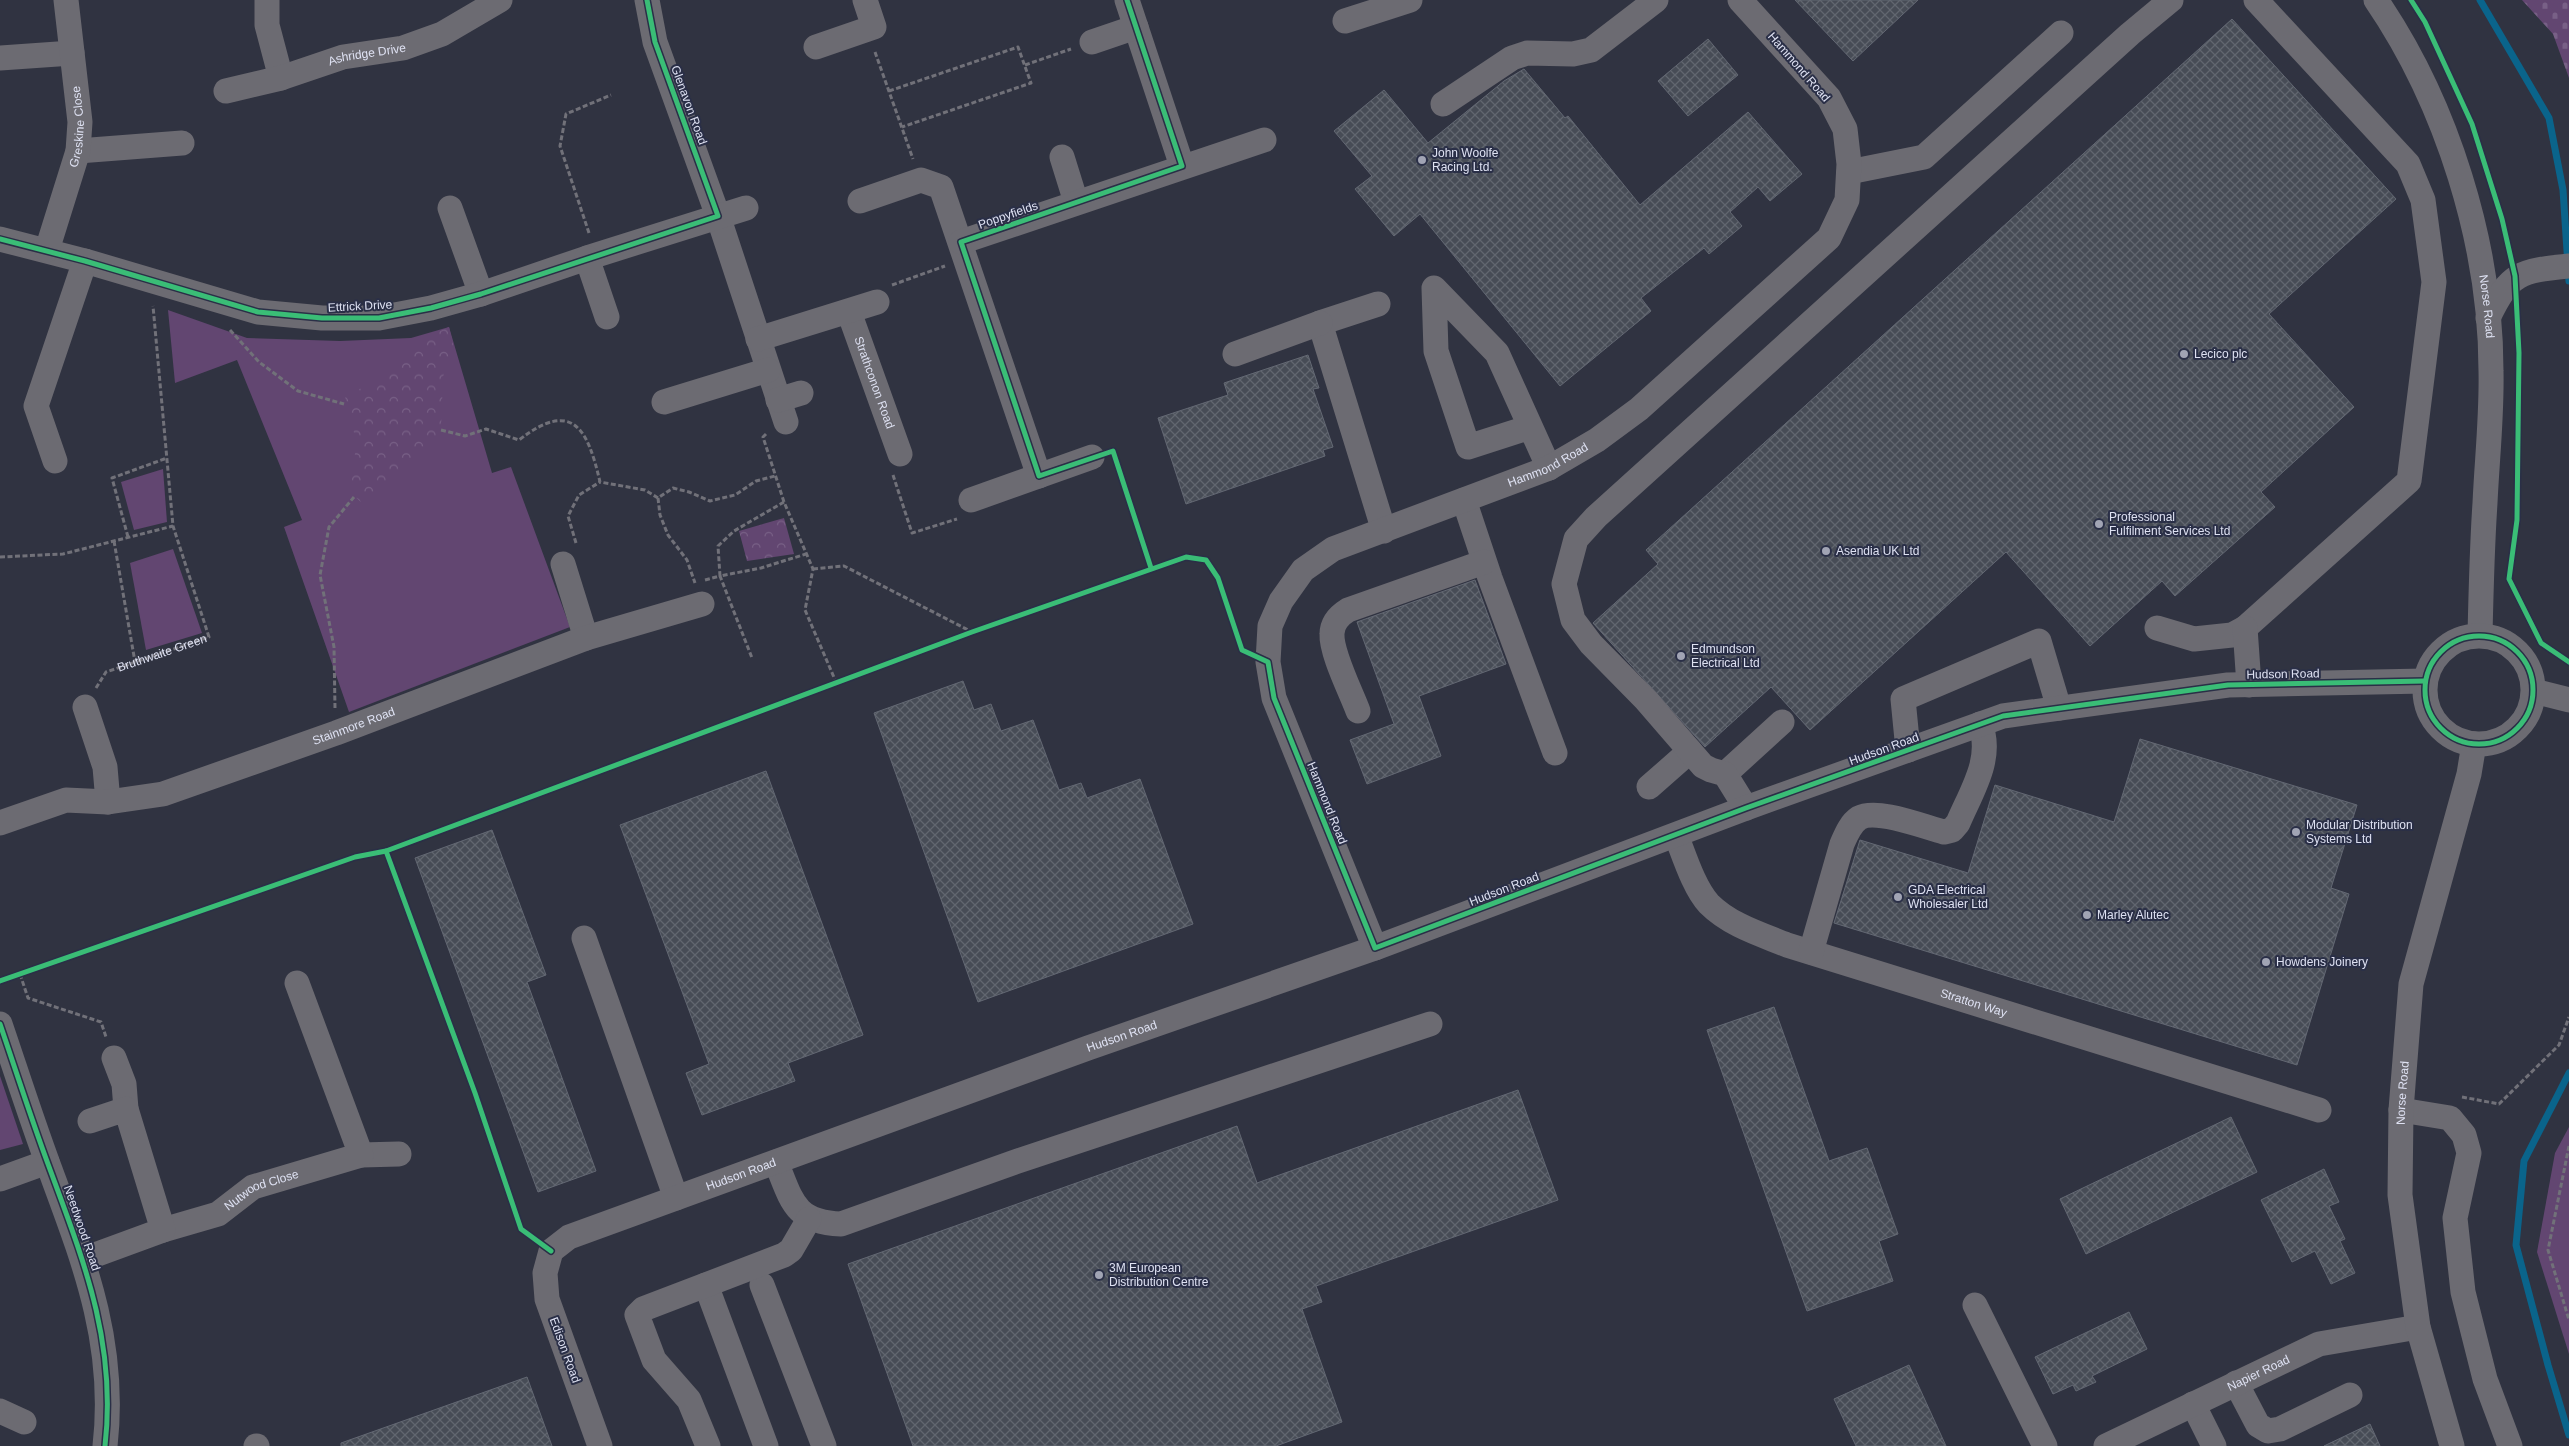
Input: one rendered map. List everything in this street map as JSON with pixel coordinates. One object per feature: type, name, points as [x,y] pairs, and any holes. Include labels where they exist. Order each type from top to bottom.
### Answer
[{"type":"street","name":"Greskine Close","points":[[47,250],[78,151],[80,122],[66,0]]},
{"type":"street","points":[[267,0],[267,25],[281,78]]},
{"type":"street","name":"Glenavon Road","points":[[647,0],[655,42],[718,216],[768,370],[788,405]]},
{"type":"street","points":[[816,47],[874,26],[865,0]]},
{"type":"street","points":[[1127,0],[1182,166]]},
{"type":"street","points":[[1345,21],[1410,0]]},
{"type":"street","points":[[1443,104],[1512,58],[1527,53],[1573,54],[1591,50],[1656,0]]},
{"type":"street","name":"Hammond Road","points":[[1375,948],[1274,698],[1268,662],[1270,626],[1281,600],[1303,570],[1334,550],[1549,468],[1597,440],[1639,409],[1829,238],[1847,200],[1849,172],[1845,130],[1828,98],[1740,0]]},
{"type":"street","points":[[1746,808],[1725,774],[1703,766],[1646,700],[1591,644],[1573,620],[1564,584],[1576,539],[1596,517],[2130,34],[2171,0]]},
{"type":"street","points":[[2157,628],[2194,639],[2232,635],[2245,628],[2409,481],[2434,282],[2423,200],[2408,164],[2256,0]]},
{"type":"street","name":"Norse Road","points":[[2376,0],[2400,35],[2446,133],[2475,232],[2488,318],[2492,370],[2480,635]]},
{"type":"street","name":"Ashridge Drive","points":[[226,91],[281,78],[343,57],[403,48],[442,34],[486,3]]},
{"type":"street","points":[[1092,42],[1136,27]]},
{"type":"street","points":[[1849,172],[1924,157],[2061,33]]},
{"type":"street","points":[[0,58],[72,53]]},
{"type":"street","name":"Poppyfields","points":[[964,250],[1076,202],[1264,140]]},
{"type":"street","points":[[78,151],[182,143]]},
{"type":"street","points":[[1062,157],[1076,202]]},
{"type":"street","points":[[860,201],[931,183],[964,250],[1040,476]]},
{"type":"street","points":[[450,208],[481,294]]},
{"type":"street","name":"Ettrick Drive","points":[[0,238],[258,312],[322,318],[379,318],[431,308],[481,294],[746,208]]},
{"type":"street","points":[[592,257],[606,317]]},
{"type":"street","points":[[55,461],[36,406],[85,261]]},
{"type":"street","points":[[2488,318],[2501,291],[2515,276],[2544,268],[2569,266]]},
{"type":"street","points":[[1530,427],[1468,447],[1436,351],[1434,288],[1497,353],[1549,468]]},
{"type":"street","points":[[758,339],[877,302]]},
{"type":"street","points":[[1234,354],[1378,304]]},
{"type":"street","name":"Strathconon Road","points":[[849,312],[900,454]]},
{"type":"street","points":[[1320,323],[1384,530]]},
{"type":"street","points":[[664,402],[768,370]]},
{"type":"street","points":[[971,500],[1092,457]]},
{"type":"street","points":[[1464,500],[1484,562],[1555,753]]},
{"type":"street","points":[[1358,711],[1334,648],[1332,634],[1340,614],[1484,562]]},
{"type":"street","points":[[563,564],[586,638]]},
{"type":"street","name":"Stainmore Road","points":[[0,823],[66,800],[108,802],[163,794],[336,733],[699,593]]},
{"type":"street","points":[[2245,628],[2249,684]]},
{"type":"street","points":[[2480,635],[2503,641],[2520,654],[2530,670],[2534,691],[2530,710],[2520,727],[2505,738],[2486,744],[2474,744],[2456,739],[2436,724],[2427,708],[2425,681],[2432,663],[2448,646],[2465,637],[2480,635]]},
{"type":"street","points":[[1908,750],[1903,698],[2039,641],[2059,708]]},
{"type":"street","name":"Hudson Road","points":[[551,1251],[569,1237],[1088,1048],[1375,948],[1746,808],[2003,716],[2228,685],[2425,681]]},
{"type":"street","points":[[2534,691],[2569,700]]},
{"type":"street","points":[[85,707],[105,767],[108,802]]},
{"type":"street","points":[[1725,774],[1782,722]]},
{"type":"street","points":[[1811,952],[1842,844],[1850,827],[1859,818],[1882,816],[1944,832],[1952,830],[1958,823],[1983,760],[1985,736],[1980,724]]},
{"type":"street","name":"Norse Road","points":[[2452,1446],[2418,1327],[2400,1195],[2401,1110],[2411,984],[2469,774],[2474,744]]},
{"type":"street","points":[[1649,787],[1690,751]]},
{"type":"street","name":"Stratton Way","points":[[1676,835],[1689,870],[1709,903],[1742,927],[1811,952],[2319,1110]]},
{"type":"street","points":[[584,938],[676,1198]]},
{"type":"street","points":[[297,983],[361,1155]]},
{"type":"street","name":"Needwood Road","points":[[0,1024],[84,1259],[98,1313],[106,1363],[108,1420],[105,1446]]},
{"type":"street","points":[[776,1162],[788,1193],[799,1210],[809,1219],[841,1224],[869,1216],[1015,1162],[1430,1024]]},
{"type":"street","points":[[114,1058],[124,1084],[126,1109],[163,1230]]},
{"type":"street","points":[[90,1121],[126,1109]]},
{"type":"street","points":[[2401,1110],[2450,1118],[2464,1135],[2469,1153],[2455,1218],[2463,1292],[2485,1379],[2510,1446]]},
{"type":"street","name":"Nutwood Close","points":[[84,1259],[163,1230],[218,1214],[253,1187],[361,1155],[399,1154]]},
{"type":"street","points":[[0,1179],[48,1162]]},
{"type":"street","points":[[708,1446],[689,1400],[654,1360],[638,1315],[643,1309],[784,1255],[791,1250],[809,1219]]},
{"type":"street","name":"Edison Road","points":[[551,1251],[545,1273],[547,1300],[600,1446]]},
{"type":"street","points":[[706,1285],[766,1446]]},
{"type":"street","points":[[762,1285],[824,1446]]},
{"type":"street","points":[[1975,1305],[2045,1446]]},
{"type":"street","name":"Napier Road","points":[[2106,1446],[2319,1344],[2418,1327]]},
{"type":"street","points":[[2236,1384],[2258,1426],[2268,1431],[2280,1429],[2350,1395]]},
{"type":"street","points":[[2193,1404],[2214,1446]]},
{"type":"street","points":[[0,1411],[24,1422]]},
{"type":"path","points":[[874,26],[874,47],[902,127],[931,183]]},
{"type":"path","points":[[1025,66],[1092,42]]},
{"type":"path","points":[[889,91],[1018,47],[1025,66],[1031,83],[902,127]]},
{"type":"path","points":[[592,257],[560,146],[566,114],[611,95]]},
{"type":"path","points":[[877,302],[879,289],[964,250]]},
{"type":"path","points":[[226,325],[259,362],[298,390],[344,404]]},
{"type":"path","points":[[788,405],[763,437],[784,502],[813,569],[805,610],[836,682]]},
{"type":"path","points":[[441,430],[465,436],[486,429],[519,440],[535,428],[552,421],[569,422],[585,434],[600,482]]},
{"type":"path","points":[[900,454],[892,473],[912,533],[965,516],[971,500]]},
{"type":"path","points":[[128,537],[112,478],[167,458]]},
{"type":"path","points":[[658,498],[673,488],[689,492],[710,501],[735,495],[756,481],[775,476]]},
{"type":"path","points":[[563,564],[579,549],[568,516],[579,495],[600,482],[645,490],[658,498]]},
{"type":"path","points":[[336,733],[334,647],[320,575],[329,527],[354,497]]},
{"type":"path","points":[[658,498],[660,515],[668,535],[687,560],[699,593]]},
{"type":"path","points":[[784,502],[734,530],[718,546],[720,576],[761,568],[806,554]]},
{"type":"path","points":[[0,557],[63,554],[173,526]]},
{"type":"path","points":[[114,541],[135,662]]},
{"type":"path","points":[[813,569],[844,566],[972,632]]},
{"type":"path","points":[[963,635],[981,629]]},
{"type":"path","points":[[827,686],[845,679]]},
{"type":"path","points":[[13,976],[29,971]]},
{"type":"path","points":[[20,974],[28,998],[100,1022],[114,1058]]},
{"type":"path","points":[[2450,1118],[2457,1096],[2499,1104],[2559,1045],[2569,1017]]},
{"type":"path","points":[[2569,1146],[2548,1250],[2569,1320]]},
{"type":"green space","points":[[2522,0],[2569,0],[2569,78],[2553,34]]},
{"type":"green space","points":[[168,310],[247,338],[340,341],[411,338],[449,327],[492,473],[511,467],[570,627],[349,712],[284,527],[302,520],[237,360],[175,383]]},
{"type":"green space","points":[[449,327],[453,344],[443,377],[441,430],[427,453],[363,504],[350,492],[355,459],[355,438],[350,418],[344,408],[346,394],[378,382],[438,332]]},
{"type":"green space","points":[[163,469],[167,522],[134,530],[121,482]]},
{"type":"green space","points":[[784,518],[794,554],[747,561],[739,531]]},
{"type":"green space","points":[[173,549],[202,633],[146,650],[130,563]]},
{"type":"green space","points":[[0,1076],[23,1144],[0,1150]]},
{"type":"green space","points":[[2569,1127],[2569,1354],[2537,1252],[2555,1153]]},
{"type":"building","points":[[1795,0],[1918,0],[1853,61]]},
{"type":"building","points":[[2232,19],[2396,199],[2269,314],[2354,407],[2261,492],[2275,507],[2175,596],[2162,581],[2090,646],[2006,552],[1810,730],[1771,687],[1705,747],[1593,623],[1658,564],[1646,550]]},
{"type":"building","points":[[1708,39],[1738,75],[1688,116],[1658,81]]},
{"type":"building","points":[[1524,69],[1565,118],[1568,116],[1640,205],[1748,112],[1802,174],[1770,201],[1758,187],[1730,212],[1742,226],[1709,254],[1704,248],[1641,298],[1651,311],[1560,386],[1420,214],[1394,236],[1355,189],[1372,176],[1334,131],[1384,90],[1428,143],[1504,81]]},
{"type":"building","points":[[1308,355],[1319,388],[1313,389],[1333,447],[1323,450],[1325,456],[1186,504],[1158,418],[1228,395],[1224,383]]},
{"type":"building","points":[[1475,580],[1506,664],[1419,696],[1441,756],[1367,784],[1350,740],[1394,724],[1357,622]]},
{"type":"building","points":[[963,681],[974,710],[991,704],[1001,731],[1033,720],[1059,790],[1081,783],[1087,798],[1140,779],[1193,924],[978,1002],[874,713]]},
{"type":"building","points":[[2140,739],[2357,805],[2331,888],[2349,894],[2297,1065],[1834,923],[1860,840],[1968,873],[1995,785],[2114,822]]},
{"type":"building","points":[[766,771],[863,1035],[788,1063],[795,1081],[702,1115],[686,1073],[709,1064],[620,825]]},
{"type":"building","points":[[492,830],[546,975],[527,982],[596,1171],[538,1192],[415,858]]},
{"type":"building","points":[[1774,1007],[1829,1161],[1867,1148],[1898,1234],[1879,1241],[1893,1281],[1807,1311],[1707,1030]]},
{"type":"building","name":"3M European Distribution Centre","points":[[1518,1090],[1558,1200],[1316,1286],[1322,1302],[1302,1309],[1342,1422],[1276,1446],[913,1446],[848,1264],[1237,1126],[1257,1183]]},
{"type":"building","points":[[2231,1117],[2257,1172],[2086,1254],[2060,1199]]},
{"type":"building","points":[[2324,1169],[2339,1202],[2329,1206],[2345,1239],[2340,1241],[2355,1273],[2331,1284],[2315,1251],[2292,1262],[2261,1200]]},
{"type":"building","points":[[2129,1312],[2147,1349],[2092,1376],[2096,1382],[2076,1391],[2073,1385],[2053,1394],[2035,1357]]},
{"type":"building","points":[[1909,1365],[1946,1446],[1856,1446],[1834,1399]]},
{"type":"building","points":[[527,1377],[552,1446],[341,1446],[341,1443]]},
{"type":"building","points":[[2370,1424],[2380,1446],[2324,1446]]},
{"type":"waterway","points":[[2480,0],[2549,118],[2563,190],[2569,281]]},
{"type":"waterway","points":[[2569,1073],[2524,1161],[2516,1245],[2569,1435]]},
{"type":"cycle path","points":[[0,239],[85,261],[258,312],[322,318],[379,318],[431,308],[481,294],[718,216],[655,42],[647,0]]},
{"type":"cycle path","points":[[1127,0],[1182,166],[961,242],[1039,476],[1113,451],[1151,568]]},
{"type":"cycle path","points":[[2411,0],[2425,22],[2472,124],[2502,219],[2515,276],[2519,353],[2517,520],[2509,579],[2541,643],[2569,662]]},
{"type":"cycle path","points":[[0,981],[355,857],[386,851],[972,632],[1186,557],[1206,560],[1218,578],[1242,650],[1268,662],[1274,698],[1375,948],[1746,808],[2003,716],[2228,685],[2425,681]]},
{"type":"cycle path","points":[[2479,636],[2500,640],[2517,652],[2529,669],[2533,690],[2529,711],[2517,728],[2500,740],[2479,744],[2458,740],[2441,728],[2429,711],[2425,690],[2429,669],[2441,652],[2458,640],[2479,636]]},
{"type":"cycle path","points":[[386,851],[475,1093],[521,1229],[551,1251]]},
{"type":"cycle path","points":[[0,1024],[85,1268],[94,1302],[106,1371],[105,1446]]},
{"type":"place","name":"John Woolfe Racing Ltd.","points":[[1422,160]]},
{"type":"place","name":"Lecico plc","points":[[2184,354]]},
{"type":"place","name":"Professional Fulfilment Services Ltd","points":[[2099,524]]},
{"type":"place","name":"Asendia UK Ltd","points":[[1826,551]]},
{"type":"place","name":"Edmundson Electrical Ltd","points":[[1681,656]]},
{"type":"place","name":"Modular Distribution Systems Ltd","points":[[2296,832]]},
{"type":"place","name":"GDA Electrical Wholesaler Ltd","points":[[1898,897]]},
{"type":"place","name":"Marley Alutec","points":[[2087,915]]},
{"type":"place","name":"Howdens Joinery","points":[[2266,962]]},
{"type":"place","name":"3M European Distribution Centre","points":[[1099,1275]]}]
